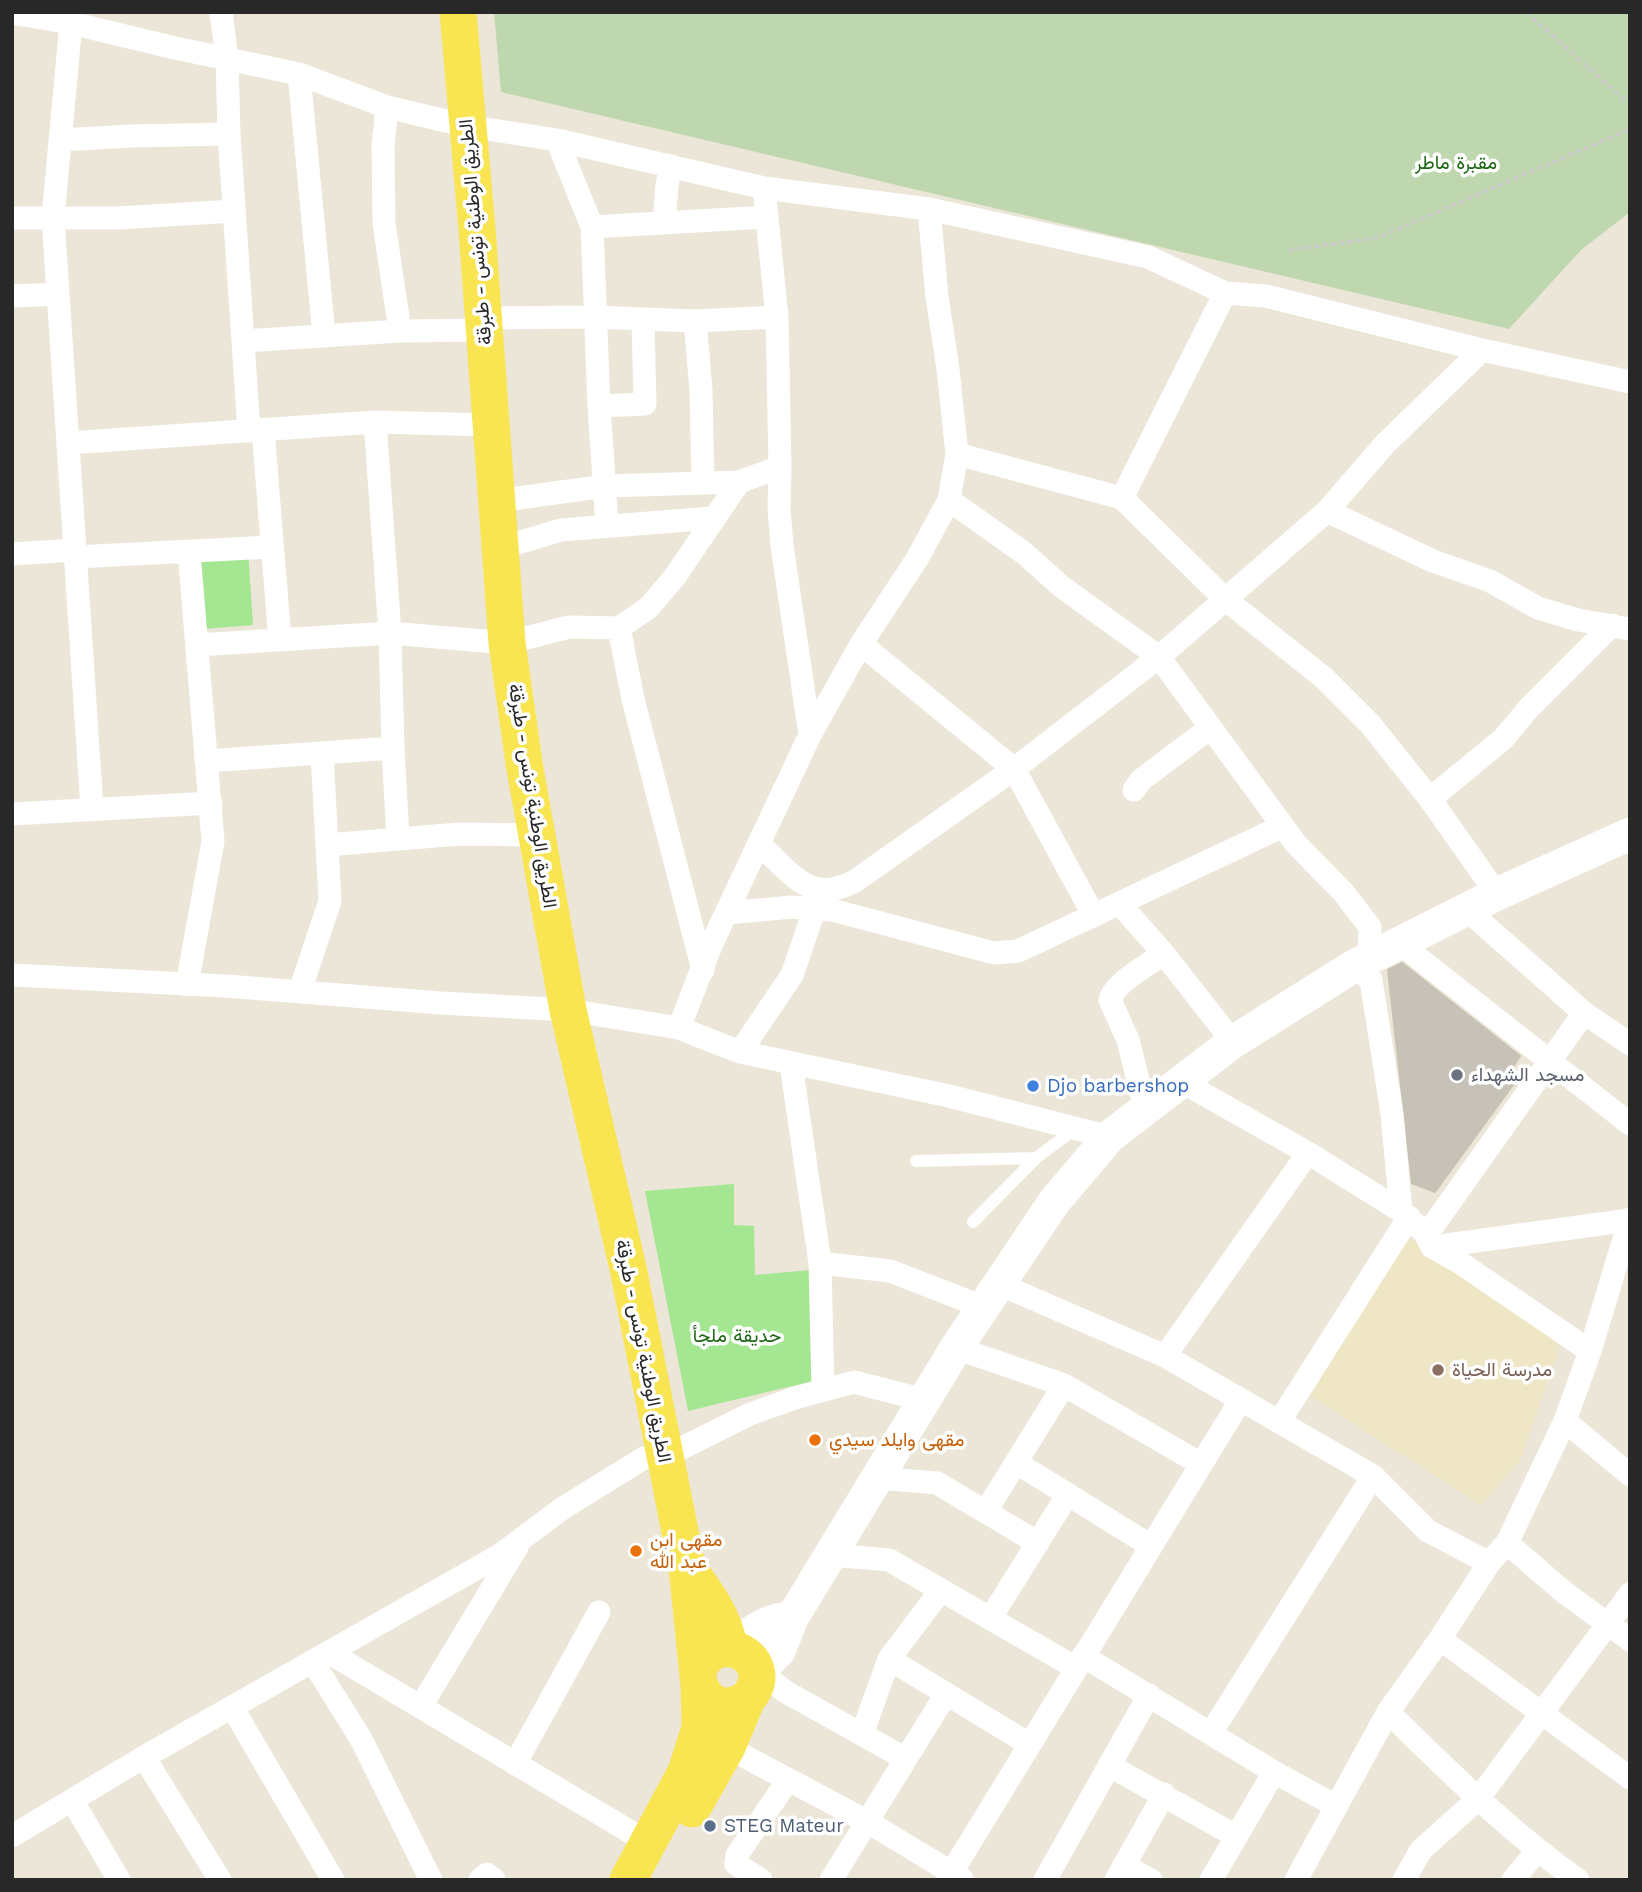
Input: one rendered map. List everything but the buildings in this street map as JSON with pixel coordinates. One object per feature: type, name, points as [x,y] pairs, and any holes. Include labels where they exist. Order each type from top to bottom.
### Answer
[{"type":"main road","name":"الطريق الوطنية تونس - طبرقة","points":[[455,13],[484,324],[507,643],[524,763],[539,835],[568,1010],[628,1268],[687,1567],[699,1678],[700,1728],[693,1754],[681,1783],[628,1880]]},
{"type":"main road","points":[[651,1880],[727,1747],[745,1668],[747,1636],[771,1621],[792,1618],[956,1348],[1055,1202],[1110,1138],[1145,1108],[1233,1042],[1362,961],[1497,894],[1630,834]]},
{"type":"main road","name":"الطريق الوطنية تونس - طبرقة","points":[[687,1567],[745,1668]]},
{"type":"main road","points":[[713,1651],[745,1668],[736,1705],[725,1707],[704,1696],[699,1678],[701,1663],[713,1651]]},
{"type":"street","points":[[222,12],[243,341],[271,547],[280,640]]},
{"type":"street","points":[[14,13],[71,23],[299,74],[387,107],[467,126],[557,140],[764,188],[929,209],[1148,257],[1226,293],[1266,296],[1482,350],[1630,382]]},
{"type":"street","points":[[71,23],[53,217],[92,809]]},
{"type":"street","points":[[299,74],[324,336]]},
{"type":"street","points":[[387,107],[383,145],[384,223],[400,331]]},
{"type":"street","points":[[60,140],[229,134]]},
{"type":"street","points":[[557,140],[592,227],[594,317],[607,525]]},
{"type":"street","points":[[664,222],[671,166]]},
{"type":"street","points":[[764,188],[777,317],[779,508],[782,546],[810,734]]},
{"type":"street","points":[[679,1028],[712,943],[810,734],[861,644],[917,559],[949,500],[957,454],[929,209]]},
{"type":"street","points":[[12,218],[118,218],[234,211]]},
{"type":"street","points":[[592,227],[765,217]]},
{"type":"street","points":[[1122,498],[1226,293]]},
{"type":"street","points":[[12,296],[58,294]]},
{"type":"street","points":[[243,341],[594,317],[643,321],[777,317]]},
{"type":"street","points":[[599,406],[645,404],[643,321]]},
{"type":"street","points":[[695,321],[701,390],[704,483]]},
{"type":"street","points":[[740,1052],[792,975],[827,903],[1014,769],[1159,657],[1327,511],[1385,444],[1482,350]]},
{"type":"street","points":[[68,443],[375,422],[491,425]]},
{"type":"street","points":[[375,422],[390,633],[398,839]]},
{"type":"street","points":[[957,454],[1122,498],[1225,598],[1324,678],[1370,724],[1430,799],[1497,894]]},
{"type":"street","points":[[497,501],[606,486],[739,482],[780,467]]},
{"type":"street","points":[[197,645],[390,633],[507,643],[569,627],[619,628],[648,608],[674,578],[739,482]]},
{"type":"street","points":[[949,500],[1024,553],[1072,595],[1159,657],[1296,844],[1343,892],[1370,927],[1362,961],[1371,981],[1392,1114],[1417,1227]]},
{"type":"street","points":[[1327,511],[1433,561],[1490,581],[1538,608],[1578,620],[1621,627]]},
{"type":"street","points":[[501,548],[561,530],[712,519]]},
{"type":"street","points":[[12,554],[189,552],[271,547]]},
{"type":"street","points":[[187,985],[213,841],[189,552]]},
{"type":"street","points":[[1430,799],[1503,739],[1528,709],[1621,627]]},
{"type":"street","points":[[619,628],[634,699],[703,970]]},
{"type":"street","points":[[861,644],[1014,769],[1094,916]]},
{"type":"street","points":[[1134,790],[1142,780],[1210,728]]},
{"type":"street","points":[[206,761],[393,748]]},
{"type":"street","points":[[300,991],[330,901],[322,753]]},
{"type":"street","points":[[12,814],[211,803]]},
{"type":"street","points":[[727,914],[827,903],[1000,953],[1018,951],[1283,826]]},
{"type":"street","points":[[327,845],[459,834],[539,835]]},
{"type":"street","points":[[760,845],[810,887],[825,891],[827,903]]},
{"type":"street","points":[[1120,904],[1164,954],[1233,1042]]},
{"type":"street","points":[[1466,909],[1584,1013],[1630,1045]]},
{"type":"street","points":[[1398,942],[1630,1124]]},
{"type":"street","points":[[1145,1108],[1128,1040],[1110,1000],[1112,992],[1164,954]]},
{"type":"street","points":[[12,975],[300,991],[568,1010],[679,1028],[740,1052],[949,1096],[1110,1138]]},
{"type":"street","points":[[1279,1422],[1417,1227],[1443,1212],[1584,1013]]},
{"type":"street","points":[[791,1064],[820,1263],[823,1391]]},
{"type":"street","points":[[1182,1082],[1308,1153],[1417,1227],[1459,1262],[1590,1351]]},
{"type":"street","points":[[1164,1356],[1308,1153]]},
{"type":"street","points":[[1296,1880],[1388,1712],[1489,1563],[1507,1543],[1564,1422],[1590,1351],[1630,1220],[1417,1227]]},
{"type":"street","points":[[820,1263],[890,1271],[991,1296],[1164,1356],[1373,1476],[1427,1531],[1489,1563]]},
{"type":"street","points":[[956,1348],[1063,1385],[1201,1464]]},
{"type":"street","points":[[12,1836],[144,1757],[500,1555],[563,1508],[644,1458],[664,1457],[750,1414],[854,1382],[924,1400]]},
{"type":"street","points":[[986,1511],[1063,1385]]},
{"type":"street","points":[[727,1747],[868,1822],[954,1877],[1029,1744],[1240,1401]]},
{"type":"street","points":[[1564,1422],[1628,1469]]},
{"type":"street","points":[[1017,1463],[1151,1546]]},
{"type":"street","points":[[1211,1733],[1373,1476]]},
{"type":"street","points":[[877,1478],[937,1483],[1038,1543]]},
{"type":"street","points":[[990,1619],[1068,1494]]},
{"type":"street","points":[[421,1706],[520,1540]]},
{"type":"street","points":[[1507,1543],[1565,1593],[1630,1640]]},
{"type":"street","points":[[831,1555],[889,1560],[990,1619],[1149,1695],[1274,1772],[1336,1806]]},
{"type":"street","points":[[862,1734],[889,1659],[941,1590]]},
{"type":"street","points":[[1404,1880],[1421,1850],[1478,1799],[1630,1594]]},
{"type":"street","points":[[515,1764],[599,1612]]},
{"type":"street","points":[[1440,1639],[1630,1778]]},
{"type":"street","points":[[321,1657],[421,1706],[649,1843]]},
{"type":"street","points":[[321,1657],[431,1880]]},
{"type":"street","points":[[889,1659],[1029,1744]]},
{"type":"street","points":[[745,1668],[766,1677],[786,1692],[906,1759]]},
{"type":"street","points":[[831,1880],[946,1694]]},
{"type":"street","points":[[1045,1880],[1149,1695]]},
{"type":"street","points":[[232,1707],[333,1880]]},
{"type":"street","points":[[1388,1712],[1478,1799],[1537,1851],[1578,1880]]},
{"type":"street","points":[[144,1757],[220,1880]]},
{"type":"street","points":[[1110,1766],[1236,1836]]},
{"type":"street","points":[[1211,1880],[1274,1772]]},
{"type":"street","points":[[761,1880],[736,1864],[737,1855],[788,1780]]},
{"type":"street","points":[[1151,1880],[1120,1872],[1164,1794]]},
{"type":"street","points":[[72,1800],[119,1880]]},
{"type":"street","points":[[1513,1880],[1537,1851]]},
{"type":"street","points":[[480,1880],[487,1874],[494,1880]]},
{"type":"lane","points":[[973,1222],[1036,1158],[1076,1129]]},
{"type":"lane","points":[[916,1161],[1036,1158]]},
{"type":"path","points":[[1526,12],[1630,105]]},
{"type":"path","points":[[1289,250],[1377,238],[1630,129]]},
{"type":"shaded area","name":"مدرسة الحياة","points":[[1405,1235],[1560,1345],[1520,1461],[1481,1505],[1310,1396]]},
{"type":"green space","name":"مقبرة ماطر","points":[[494,12],[1630,12],[1630,212],[1581,250],[1509,329],[501,92]]},
{"type":"green space","points":[[248,550],[253,625],[191,630],[186,555]]},
{"type":"green space","name":"حديقة ملجأ","points":[[734,1184],[734,1225],[754,1226],[755,1275],[811,1270],[813,1381],[688,1411],[645,1191]]},
{"type":"place","name":"مسجد الشهداء","points":[[1457,1075]]},
{"type":"place","name":"Djo barbershop","points":[[1033,1086]]},
{"type":"place","name":"مدرسة الحياة","points":[[1438,1370]]},
{"type":"place","name":"مقهى وايلد سيدي","points":[[815,1440]]},
{"type":"place","name":"مقهى ابن عبد الله","points":[[636,1551]]},
{"type":"place","name":"STEG Mateur","points":[[710,1826]]}]
